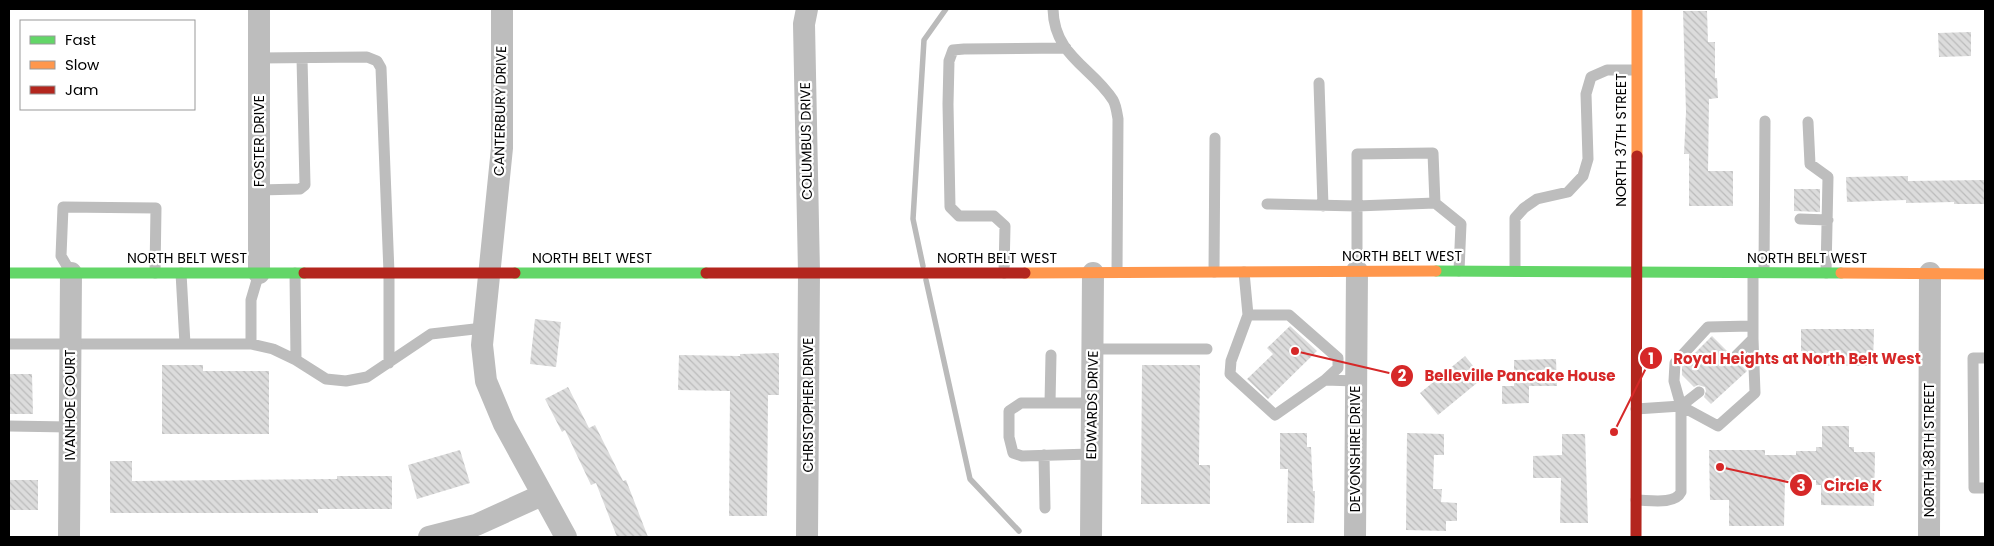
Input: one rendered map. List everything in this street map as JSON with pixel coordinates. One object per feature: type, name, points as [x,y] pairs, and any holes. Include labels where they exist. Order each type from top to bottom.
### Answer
[{"type":"main road","name":"NORTH 37TH STREET","points":[[1636,537],[1635,272],[1637,9]]},
{"type":"main road","name":"NORTH BELT WEST","points":[[9,273],[490,274],[1515,271],[1985,274]]},
{"type":"street","name":"FOSTER DRIVE","points":[[259,9],[259,273]]},
{"type":"street","name":"CANTERBURY DRIVE","points":[[502,9],[502,148],[482,345],[486,381],[504,424],[566,537]]},
{"type":"street","name":"COLUMBUS DRIVE","points":[[806,9],[804,24],[809,273]]},
{"type":"street","name":"DEVONSHIRE DRIVE","points":[[1355,537],[1357,271]]},
{"type":"street","name":"EDWARDS DRIVE","points":[[1090,537],[1093,272]]},
{"type":"street","name":"IVANHOE COURT","points":[[69,537],[71,273]]},
{"type":"street","name":"CHRISTOPHER DRIVE","points":[[808,537],[809,273]]},
{"type":"street","name":"NORTH 38TH STREET","points":[[1929,537],[1930,274]]},
{"type":"street","points":[[429,537],[476,525],[542,495]]},
{"type":"lane","points":[[1053,9],[1058,35],[1066,48],[1074,60],[1114,101],[1118,119],[1118,272]]},
{"type":"lane","points":[[1004,272],[1005,226],[994,216],[959,216],[950,207],[949,62],[953,50],[1066,48]]},
{"type":"lane","points":[[259,58],[367,57],[377,61],[381,68],[389,273],[389,363]]},
{"type":"lane","points":[[259,190],[300,189],[305,186],[302,58]]},
{"type":"lane","points":[[1515,271],[1515,218],[1524,208],[1537,199],[1568,192],[1583,176],[1588,159],[1586,94],[1591,77],[1607,70],[1636,70]]},
{"type":"lane","points":[[1318,83],[1323,206]]},
{"type":"lane","points":[[1636,409],[1681,406],[1718,426],[1755,393],[1752,326],[1759,272],[1765,121]]},
{"type":"lane","points":[[1808,122],[1810,164],[1828,177],[1826,273]]},
{"type":"lane","points":[[1214,272],[1215,138]]},
{"type":"lane","points":[[1357,271],[1357,154],[1433,153],[1435,204]]},
{"type":"lane","points":[[1267,204],[1323,206],[1435,204],[1461,224],[1459,271]]},
{"type":"lane","points":[[71,273],[61,256],[63,207],[156,208],[155,273]]},
{"type":"lane","points":[[1800,219],[1828,220]]},
{"type":"lane","points":[[1244,272],[1248,315],[1231,361],[1230,374],[1275,415],[1325,380],[1338,368],[1338,358],[1289,315],[1248,315]]},
{"type":"lane","points":[[181,273],[185,344]]},
{"type":"lane","points":[[251,344],[251,300],[259,273]]},
{"type":"lane","points":[[295,273],[296,360]]},
{"type":"lane","points":[[1636,500],[1674,499],[1681,492],[1681,406],[1674,381],[1675,363],[1708,327],[1752,326]]},
{"type":"lane","points":[[9,344],[251,344],[273,349],[296,360],[326,379],[346,381],[367,377],[431,334],[484,328]]},
{"type":"lane","points":[[1734,358],[1753,339]]},
{"type":"lane","points":[[1092,349],[1207,349]]},
{"type":"lane","points":[[1050,403],[1051,355]]},
{"type":"lane","points":[[1985,358],[1973,358],[1974,488],[1985,488]]},
{"type":"lane","points":[[1325,380],[1356,381]]},
{"type":"lane","points":[[1681,406],[1699,392]]},
{"type":"lane","points":[[1091,454],[1022,456],[1013,453],[1009,437],[1009,411],[1021,403],[1092,403]]},
{"type":"lane","points":[[9,426],[70,427]]},
{"type":"lane","points":[[1044,455],[1045,508]]},
{"type":"building","points":[[1683,11],[1707,11],[1708,42],[1715,42],[1715,78],[1717,78],[1718,98],[1709,99],[1708,171],[1733,171],[1733,206],[1689,206],[1689,154],[1684,154],[1686,112]]},
{"type":"building","points":[[1971,32],[1971,56],[1939,57],[1938,33]]},
{"type":"building","points":[[1908,176],[1908,181],[1985,180],[1985,204],[1954,204],[1954,202],[1906,203],[1906,200],[1847,202],[1846,177]]},
{"type":"building","points":[[1794,189],[1820,189],[1820,212],[1794,211]]},
{"type":"building","points":[[535,319],[561,322],[556,367],[530,364]]},
{"type":"building","points":[[1290,326],[1317,351],[1268,399],[1247,379],[1273,354],[1267,348]]},
{"type":"building","points":[[1801,329],[1874,329],[1873,366],[1801,365]]},
{"type":"building","points":[[1712,336],[1729,353],[1727,359],[1729,364],[1735,365],[1739,363],[1747,371],[1711,404],[1704,397],[1705,387],[1698,385],[1694,387],[1682,375],[1682,366]]},
{"type":"building","points":[[779,353],[779,395],[768,395],[767,516],[729,516],[730,391],[678,390],[679,355],[740,356],[740,354]]},
{"type":"building","points":[[1465,356],[1483,378],[1438,415],[1420,393]]},
{"type":"building","points":[[1556,359],[1557,386],[1529,386],[1529,403],[1502,404],[1502,386],[1514,386],[1514,360]]},
{"type":"building","points":[[162,365],[203,365],[203,371],[269,371],[269,434],[162,434]]},
{"type":"building","points":[[1142,365],[1200,365],[1199,465],[1210,465],[1210,504],[1141,504]]},
{"type":"building","points":[[9,374],[32,374],[33,414],[9,414]]},
{"type":"building","points":[[568,387],[589,428],[595,425],[623,481],[626,480],[648,537],[617,537],[596,483],[591,485],[565,430],[562,432],[545,399]]},
{"type":"building","points":[[1822,426],[1849,426],[1849,447],[1854,447],[1854,452],[1875,452],[1874,506],[1821,505],[1821,485],[1816,485],[1816,480],[1785,480],[1784,526],[1729,526],[1729,500],[1710,500],[1709,450],[1765,450],[1765,455],[1796,455],[1796,451],[1816,451],[1816,447],[1822,447]]},
{"type":"building","points":[[1280,433],[1307,433],[1307,447],[1311,447],[1313,491],[1315,491],[1314,523],[1287,523],[1288,469],[1280,469]]},
{"type":"building","points":[[1407,433],[1444,434],[1444,455],[1434,455],[1433,489],[1442,489],[1441,502],[1457,503],[1457,521],[1446,521],[1446,531],[1406,530]]},
{"type":"building","points":[[1562,434],[1585,434],[1588,523],[1560,523],[1561,478],[1533,478],[1533,456],[1562,455]]},
{"type":"building","points":[[460,450],[470,483],[417,499],[408,465]]},
{"type":"building","points":[[110,461],[132,461],[132,481],[337,479],[337,476],[392,476],[392,509],[318,509],[318,513],[110,513]]},
{"type":"building","points":[[9,480],[38,480],[38,510],[9,510]]},
{"type":"waterway","points":[[923,266],[913,219],[924,40],[946,9]]},
{"type":"waterway","points":[[926,280],[970,479],[1019,531]]},
{"type":"traffic: fast","points":[[1436,271],[1841,273]]},
{"type":"traffic: fast","points":[[9,273],[304,273]]},
{"type":"traffic: fast","points":[[515,273],[706,273]]},
{"type":"traffic: slow","points":[[1637,9],[1637,156]]},
{"type":"traffic: slow","points":[[1025,273],[1436,271]]},
{"type":"traffic: slow","points":[[1841,273],[1985,274]]},
{"type":"traffic: jam","points":[[1636,537],[1637,156]]},
{"type":"traffic: jam","points":[[304,273],[515,273]]},
{"type":"traffic: jam","points":[[706,273],[1025,273]]},
{"type":"place","name":"Belleville Pancake House","points":[[1295,351]]},
{"type":"place","name":"Royal Heights at North Belt West","points":[[1614,432]]},
{"type":"place","name":"Circle K","points":[[1720,467]]}]
